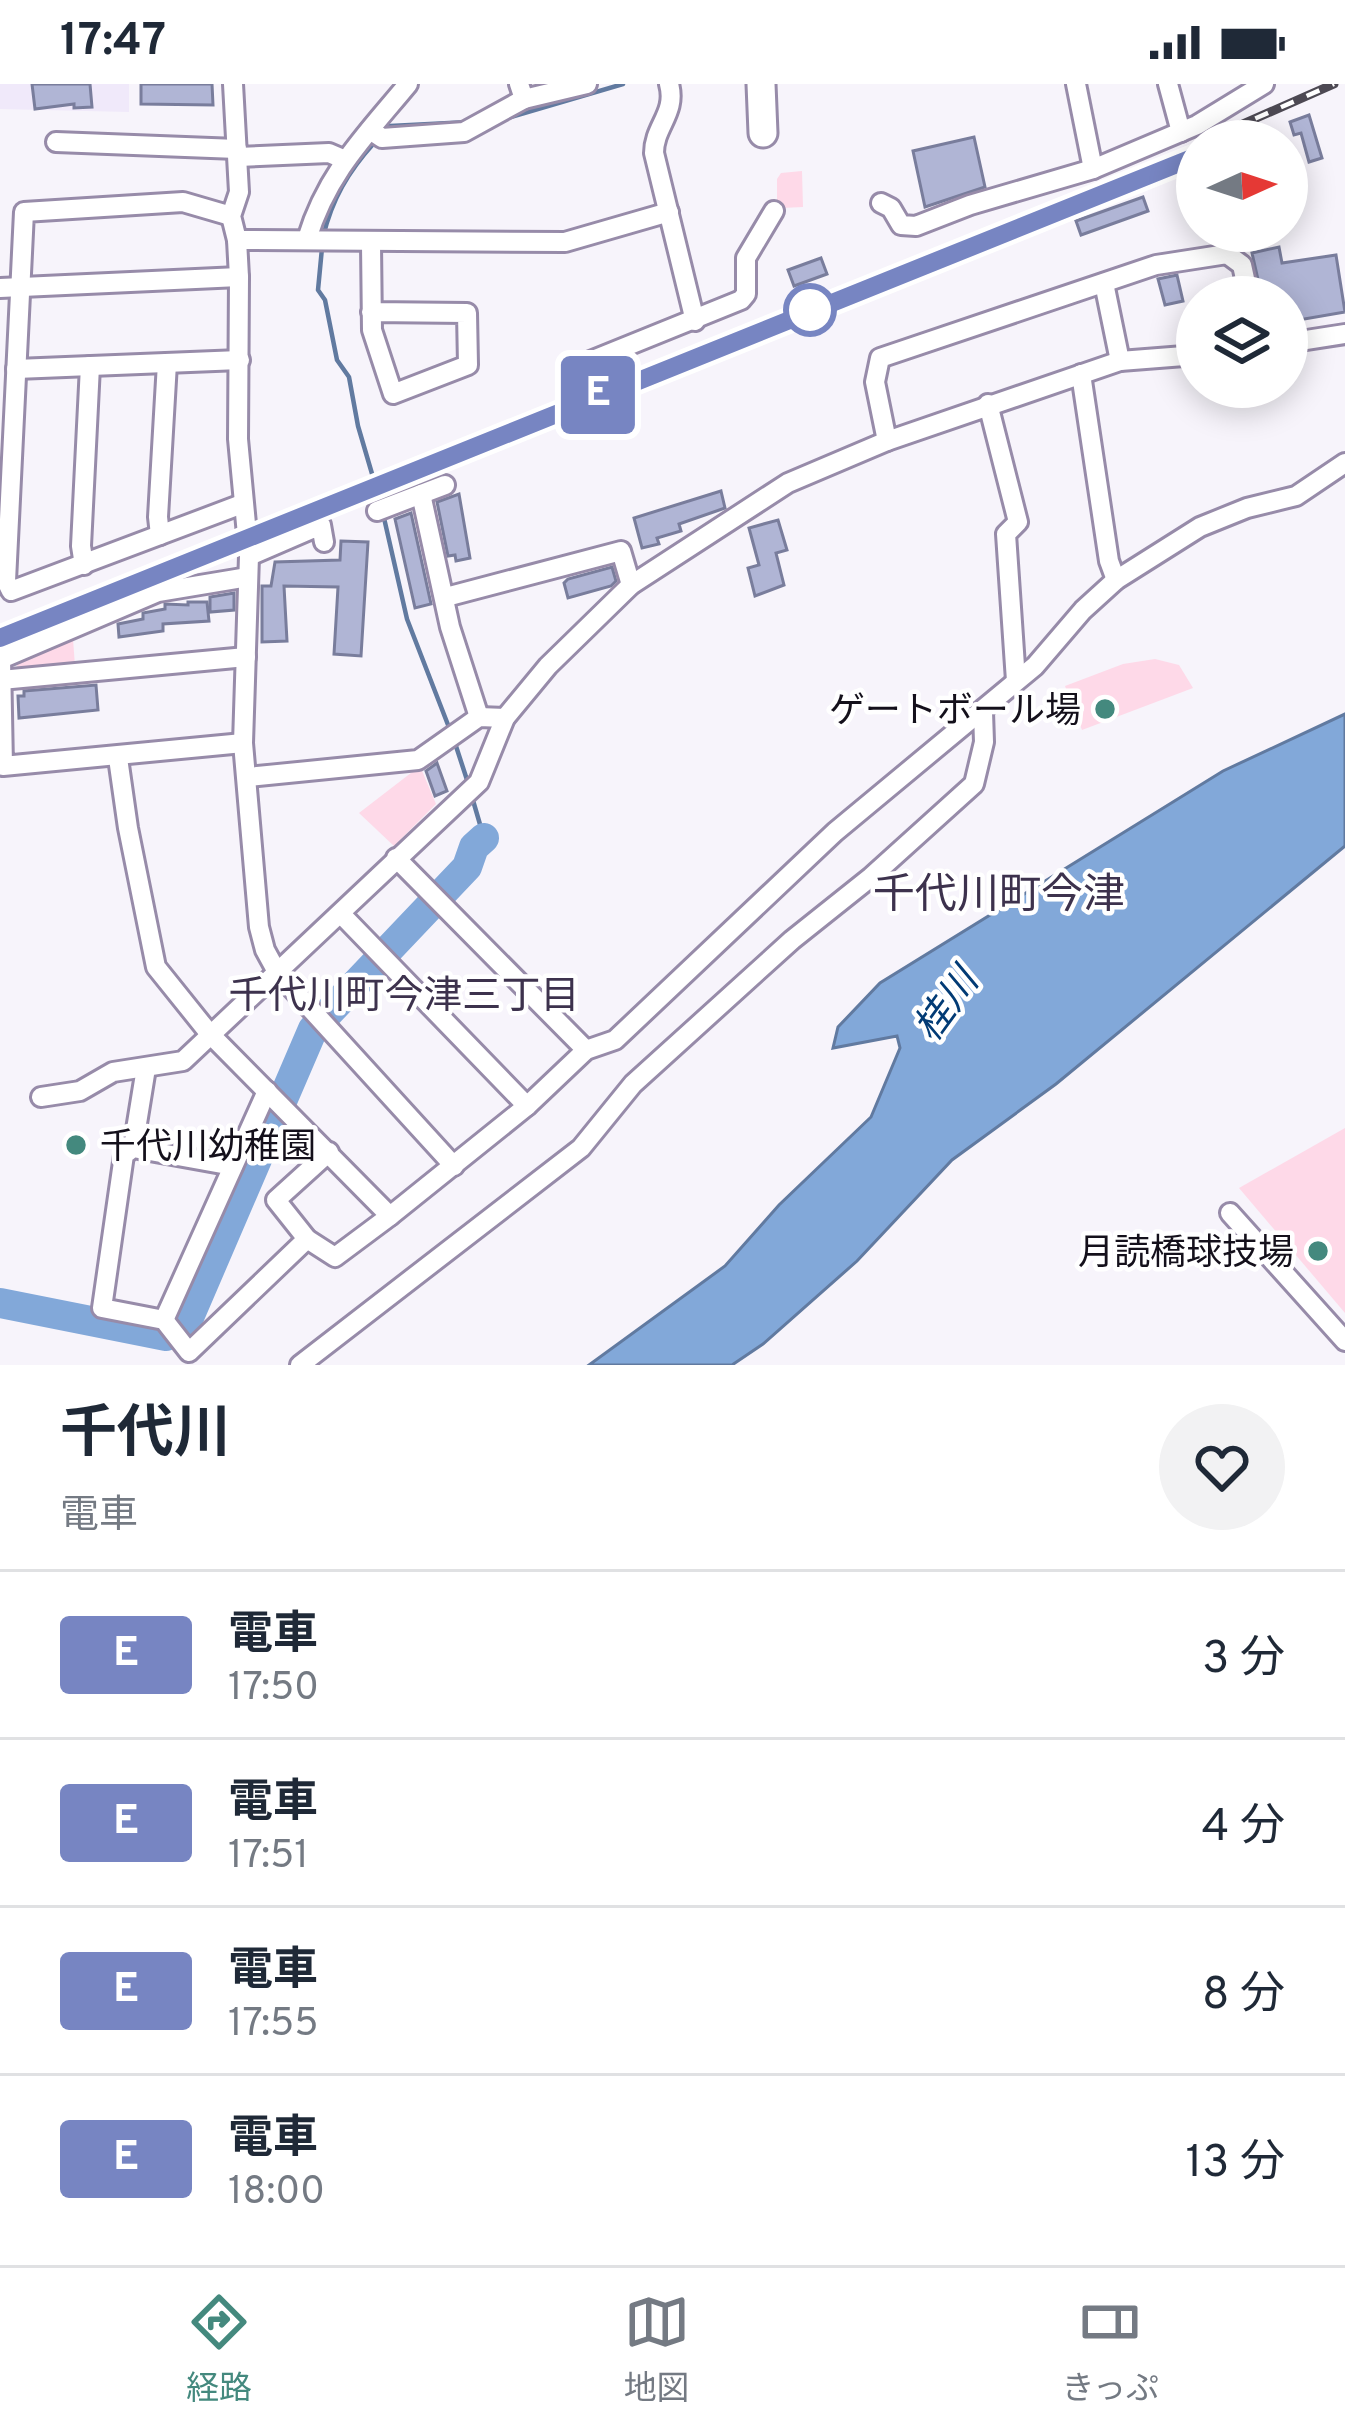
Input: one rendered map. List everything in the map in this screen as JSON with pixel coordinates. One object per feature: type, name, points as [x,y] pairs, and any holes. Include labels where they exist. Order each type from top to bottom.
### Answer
[{"type":"main road","points":[[761,84],[763,133]]},
{"type":"street","points":[[233,84],[239,192],[231,216],[238,240],[242,504],[249,556],[243,743],[259,927],[277,972],[454,1166]]},
{"type":"street","points":[[308,239],[326,189],[344,159],[407,84]]},
{"type":"street","points":[[370,130],[382,137],[464,132],[522,92],[587,84]]},
{"type":"street","points":[[669,84],[671,110],[654,136],[654,153],[694,321]]},
{"type":"street","points":[[1076,84],[1093,169]]},
{"type":"street","points":[[1168,84],[1178,120]]},
{"type":"street","points":[[1202,120],[1264,84]]},
{"type":"street","points":[[881,203],[908,228],[1093,169],[1176,134]]},
{"type":"street","points":[[56,142],[238,153],[329,153],[344,159]]},
{"type":"street","points":[[231,216],[183,202],[24,212],[10,287],[16,369],[6,581],[11,591],[242,504]]},
{"type":"street","points":[[568,370],[694,321],[746,294],[746,258],[774,211]]},
{"type":"street","points":[[238,240],[565,242],[669,212]]},
{"type":"street","points":[[371,244],[371,312],[372,330],[393,394],[468,365],[467,313],[371,312]]},
{"type":"street","points":[[887,441],[875,382],[880,358],[1156,265],[1227,254],[1242,265],[1244,276]]},
{"type":"street","points":[[10,287],[239,277]]},
{"type":"street","points":[[1104,283],[1120,361]]},
{"type":"street","points":[[1308,340],[1345,334]]},
{"type":"street","points":[[40,1097],[80,1091],[113,1072],[183,1061],[479,782],[506,718],[548,666],[631,585],[788,483],[887,441],[1120,361],[1176,357]]},
{"type":"street","points":[[16,369],[240,360]]},
{"type":"street","points":[[160,535],[167,363]]},
{"type":"street","points":[[84,565],[90,366]]},
{"type":"street","points":[[1081,374],[1109,561],[1116,580]]},
{"type":"street","points":[[988,404],[1018,522],[1006,534],[1016,681]]},
{"type":"street","points":[[329,1152],[276,1200],[307,1239],[335,1257],[454,1166],[586,1050],[615,1040],[835,832],[1035,666],[1082,610],[1116,580],[1200,527],[1247,508],[1296,496],[1345,463]]},
{"type":"street","points":[[381,509],[445,485]]},
{"type":"street","points":[[421,494],[450,627],[479,717]]},
{"type":"street","points":[[249,556],[321,525],[324,542]]},
{"type":"street","points":[[446,597],[621,551],[631,585]]},
{"type":"street","points":[[243,743],[3,766],[1,659],[158,592],[248,577]]},
{"type":"street","points":[[2,680],[246,657]]},
{"type":"street","points":[[300,1365],[581,1148],[651,1068],[974,784],[984,742],[983,712]]},
{"type":"street","points":[[248,777],[418,760],[479,717],[506,718]]},
{"type":"street","points":[[118,758],[156,967],[209,1033],[390,1216]]},
{"type":"street","points":[[396,858],[586,1050]]},
{"type":"street","points":[[343,915],[526,1106]]},
{"type":"street","points":[[133,1148],[146,1068]]},
{"type":"street","points":[[164,1320],[267,1090]]},
{"type":"street","points":[[233,1166],[133,1148],[124,1154],[102,1308],[164,1320],[189,1352],[307,1239]]},
{"type":"street","points":[[1230,1213],[1345,1341]]},
{"type":"shaded area","points":[[0,84],[129,84],[129,112],[0,109]]},
{"type":"shaded area","points":[[802,171],[803,207],[782,208],[777,202],[777,179],[781,173]]},
{"type":"shaded area","points":[[73,639],[75,666],[18,671],[16,660]]},
{"type":"shaded area","name":"ゲートボール場","points":[[1155,659],[1179,665],[1193,688],[1082,730],[1065,686],[1123,664]]},
{"type":"shaded area","points":[[420,766],[436,804],[394,846],[359,813]]},
{"type":"shaded area","name":"月読橋球技場","points":[[1345,1128],[1345,1313],[1239,1188]]},
{"type":"water","name":"桂川","points":[[1345,714],[1345,846],[1056,1084],[952,1160],[857,1261],[763,1344],[732,1365],[589,1365],[725,1266],[779,1205],[871,1117],[900,1048],[897,1036],[833,1048],[838,1027],[880,983],[1223,771]]},
{"type":"building","points":[[32,84],[90,84],[92,107],[74,108],[74,104],[35,109]]},
{"type":"building","points":[[141,84],[212,84],[213,105],[141,104]]},
{"type":"building","points":[[1309,115],[1322,158],[1309,162],[1308,120],[1295,120]]},
{"type":"building","points":[[974,137],[985,187],[925,207],[913,151]]},
{"type":"building","points":[[1143,197],[1148,211],[1081,235],[1076,221]]},
{"type":"building","points":[[1280,252],[1282,263],[1336,255],[1345,312],[1308,318],[1308,276],[1257,276],[1252,253]]},
{"type":"building","points":[[821,258],[827,274],[794,286],[788,270]]},
{"type":"building","points":[[1177,275],[1176,303],[1165,305],[1158,279]]},
{"type":"building","points":[[721,491],[725,508],[679,524],[681,531],[642,548],[634,518]]},
{"type":"building","points":[[459,494],[470,558],[456,561],[455,555],[448,556],[437,502]]},
{"type":"building","points":[[411,513],[431,604],[415,608],[395,519]]},
{"type":"building","points":[[778,520],[787,550],[776,553],[784,585],[755,596],[748,568],[759,565],[749,528]]},
{"type":"building","points":[[341,541],[368,542],[361,656],[334,654],[338,587],[284,586],[287,641],[262,642],[262,586],[271,586],[275,562],[340,560]]},
{"type":"building","points":[[612,567],[616,581],[611,586],[568,598],[564,583],[568,579]]},
{"type":"building","points":[[234,593],[234,610],[210,612],[210,597]]},
{"type":"building","points":[[207,602],[209,621],[163,624],[163,631],[119,637],[118,624],[143,619],[143,613],[165,609],[165,604]]},
{"type":"building","points":[[96,685],[98,710],[19,718],[18,696],[24,696],[24,691]]},
{"type":"building","points":[[437,763],[447,791],[435,796],[426,771]]},
{"type":"waterway","points":[[504,119],[623,84]]},
{"type":"waterway","points":[[386,130],[469,122]]},
{"type":"waterway","points":[[323,237],[342,187],[374,143]]},
{"type":"waterway","points":[[322,248],[318,290],[325,300],[337,360],[349,377],[380,501]]},
{"type":"waterway","points":[[384,518],[407,619],[450,730]]},
{"type":"waterway","points":[[454,740],[469,786]]},
{"type":"waterway","points":[[472,797],[484,838]]},
{"type":"waterway","points":[[0,1303],[166,1336],[190,1315],[313,1029],[467,867],[474,847],[484,838]]},
{"type":"railway","points":[[1252,120],[1334,84]]},
{"type":"railway","points":[[0,638],[1176,164]]},
{"type":"train","name":"E","points":[[0,638],[1176,165]]},
{"type":"place","name":"ゲートボール場","points":[[1105,709]]},
{"type":"place","name":"千代川幼稚園","points":[[76,1145]]},
{"type":"place","name":"月読橋球技場","points":[[1318,1251]]},
{"type":"district","name":"千代川町今津","points":[[999,893]]},
{"type":"district","name":"千代川町今津三丁目","points":[[404,994]]}]
